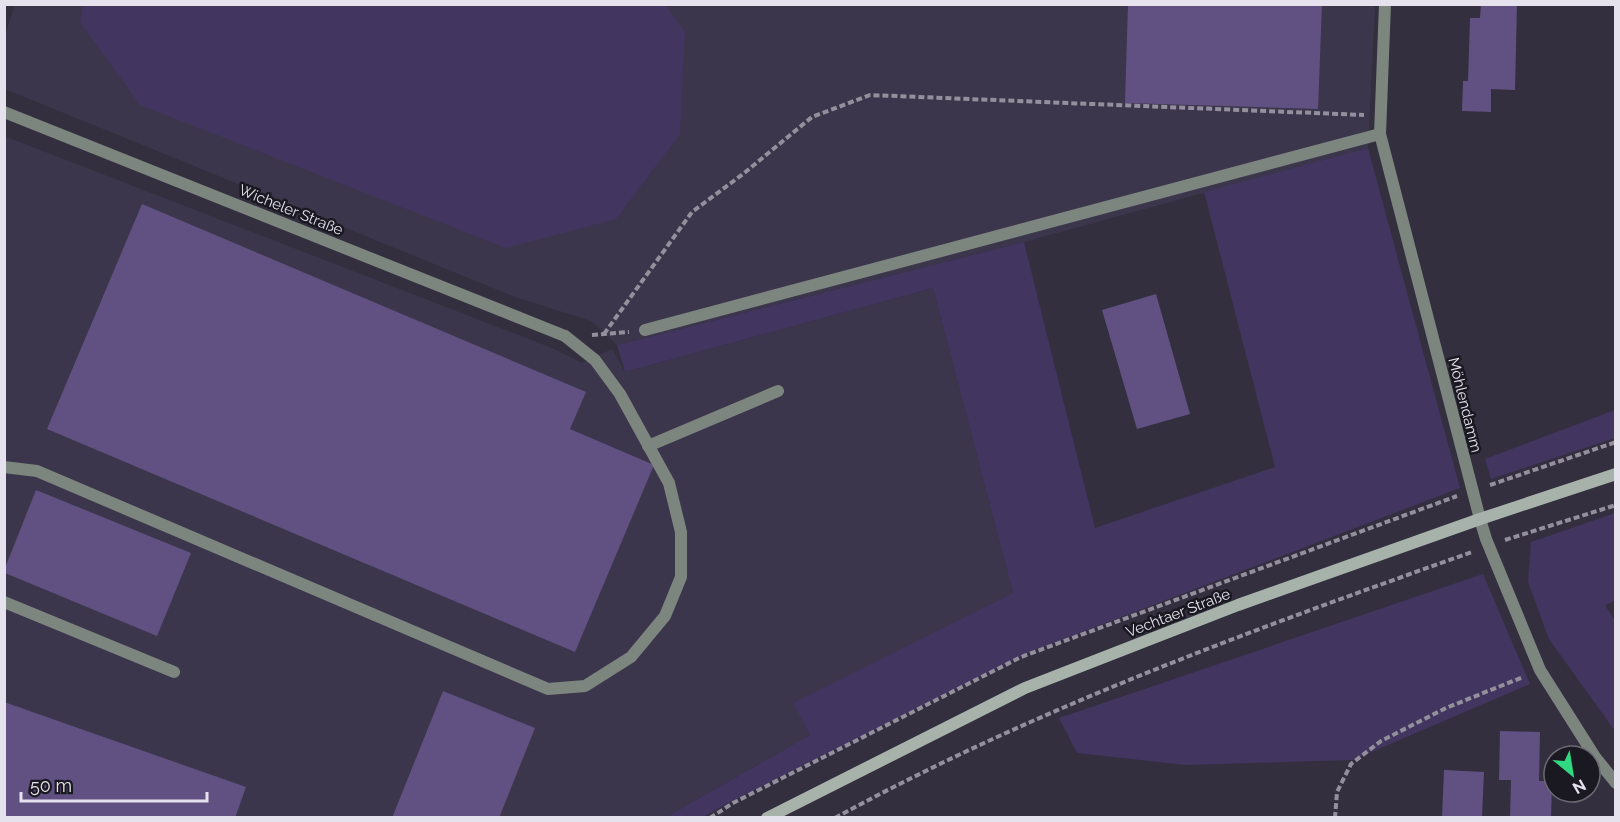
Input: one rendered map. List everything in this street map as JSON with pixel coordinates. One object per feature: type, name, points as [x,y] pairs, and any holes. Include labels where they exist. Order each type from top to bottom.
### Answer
[{"type":"main road","name":"Vechtaer Straße","points":[[767,818],[1025,688],[1238,605],[1480,519],[1616,474]]},
{"type":"street","name":"Möhlendamm","points":[[1385,4],[1380,134],[1480,519],[1540,670],[1595,757],[1616,783]]},
{"type":"street","name":"Wicheler Straße","points":[[4,112],[565,336],[596,360],[620,394],[669,483],[681,532],[681,577],[665,616],[631,657],[585,686],[548,689],[37,471],[4,467]]},
{"type":"street","points":[[645,330],[1380,134]]},
{"type":"street","points":[[648,446],[778,391]]},
{"type":"street","points":[[4,602],[174,672]]},
{"type":"path","points":[[604,334],[692,212],[743,174],[812,117],[870,96],[1380,116]]},
{"type":"path","points":[[565,336],[645,330]]},
{"type":"path","points":[[1472,490],[1616,442]]},
{"type":"path","points":[[835,818],[892,786],[1145,672],[1303,611],[1489,546],[1616,505]]},
{"type":"path","points":[[1335,818],[1337,792],[1350,764],[1381,741],[1446,708],[1540,670]]},
{"type":"shaded area","points":[[15,5],[1375,5],[1368,148],[1024,242],[617,345],[591,321],[515,297],[5,89],[5,35]]},
{"type":"shaded area","points":[[83,5],[665,5],[685,32],[680,134],[616,219],[506,248],[140,105],[80,22]]},
{"type":"shaded area","points":[[4,136],[552,348],[582,363],[612,349],[625,372],[933,288],[1013,593],[794,703],[810,735],[666,817],[5,817]]},
{"type":"shaded area","points":[[1368,148],[1460,488],[1027,653],[703,817],[666,817],[810,735],[793,703],[1013,593],[933,288],[625,372],[617,345],[1024,242],[1095,528],[1275,467],[1204,192]]},
{"type":"shaded area","points":[[1615,410],[1615,438],[1491,479],[1485,459]]},
{"type":"shaded area","points":[[1615,513],[1615,601],[1605,605],[1615,621],[1615,731],[1549,639],[1528,582],[1531,542]]},
{"type":"shaded area","points":[[1483,574],[1530,684],[1353,760],[1185,765],[1077,753],[1059,718]]},
{"type":"building","points":[[1128,4],[1322,4],[1318,109],[1125,103]]},
{"type":"building","points":[[1481,4],[1517,4],[1515,90],[1491,89],[1491,112],[1462,111],[1463,81],[1468,81],[1470,18],[1480,18]]},
{"type":"building","points":[[142,204],[586,392],[570,429],[654,465],[575,652],[47,429]]},
{"type":"building","points":[[1156,294],[1190,414],[1137,429],[1102,310]]},
{"type":"building","points":[[36,490],[191,553],[157,636],[5,573]]},
{"type":"building","points":[[443,691],[535,728],[499,818],[392,818]]},
{"type":"building","points":[[4,702],[246,787],[235,818],[4,818]]},
{"type":"building","points":[[1500,731],[1540,732],[1539,781],[1542,781],[1542,804],[1551,804],[1551,818],[1510,818],[1511,780],[1499,780]]},
{"type":"building","points":[[1444,770],[1484,772],[1482,818],[1442,818]]}]
